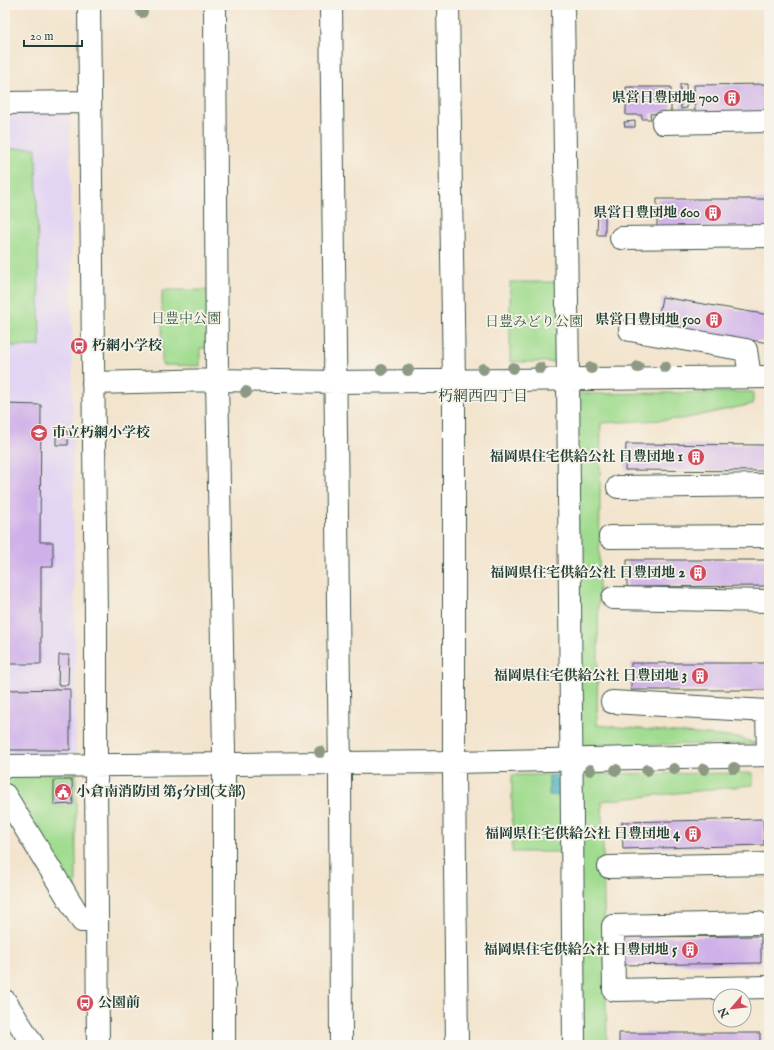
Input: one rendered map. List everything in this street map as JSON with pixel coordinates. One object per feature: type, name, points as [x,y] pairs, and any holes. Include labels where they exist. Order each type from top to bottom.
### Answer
[{"type":"street","points":[[89,5],[96,608],[98,1045]]},
{"type":"street","points":[[215,5],[217,380],[224,764],[224,1045]]},
{"type":"street","points":[[331,5],[341,1045]]},
{"type":"street","points":[[448,5],[454,380],[454,762],[457,1045]]},
{"type":"street","points":[[563,5],[574,1045]]},
{"type":"street","points":[[5,103],[90,102]]},
{"type":"street","points":[[663,123],[769,121]]},
{"type":"street","points":[[621,238],[769,236]]},
{"type":"street","points":[[93,382],[217,380],[335,382],[759,377],[746,350],[630,330]]},
{"type":"street","points":[[618,487],[769,485]]},
{"type":"street","points":[[610,538],[769,536]]},
{"type":"street","points":[[613,598],[769,601]]},
{"type":"street","points":[[5,766],[454,762],[571,759],[766,760],[767,711],[612,702]]},
{"type":"street","points":[[5,796],[82,921],[97,921]]},
{"type":"street","points":[[609,866],[769,864]]},
{"type":"street","points":[[758,923],[612,926],[614,990],[769,987]]},
{"type":"street","points":[[5,1001],[33,1045]]},
{"type":"shaded area","name":"市立朽網小学校","points":[[5,111],[70,111],[76,755],[5,756]]},
{"type":"green space","points":[[36,148],[40,346],[5,346],[5,149]]},
{"type":"green space","name":"日豊みどり公園","points":[[510,282],[558,282],[559,362],[510,362]]},
{"type":"green space","name":"日豊中公園","points":[[162,290],[209,290],[209,348],[200,348],[200,366],[162,365]]},
{"type":"green space","points":[[753,392],[753,404],[682,419],[601,423],[597,725],[741,738],[757,744],[579,745],[575,394]]},
{"type":"green space","points":[[76,773],[76,893],[71,891],[5,783],[5,777],[7,775]]},
{"type":"green space","points":[[753,773],[753,785],[602,801],[607,1045],[581,1045],[577,774]]},
{"type":"green space","points":[[512,775],[549,775],[549,795],[561,796],[561,852],[512,852]]},
{"type":"water","points":[[549,775],[561,775],[561,796],[549,795]]},
{"type":"building","points":[[680,84],[686,84],[687,108],[681,109]]},
{"type":"building","name":"県営日豊団地 700","points":[[769,84],[769,112],[695,112],[694,85]]},
{"type":"building","points":[[626,87],[671,87],[671,113],[650,114],[651,119],[642,119],[642,115],[626,115],[626,98],[617,98],[617,91],[626,91]]},
{"type":"building","points":[[635,121],[635,127],[625,127],[624,122]]},
{"type":"building","name":"県営日豊団地 600","points":[[657,199],[769,199],[769,227],[657,227]]},
{"type":"building","points":[[598,208],[605,209],[605,235],[597,235]]},
{"type":"building","name":"県営日豊団地 500","points":[[662,297],[769,315],[769,343],[657,325]]},
{"type":"building","points":[[5,404],[41,405],[40,542],[53,542],[53,567],[41,567],[41,664],[5,664]]},
{"type":"building","points":[[56,431],[68,431],[68,445],[56,445]]},
{"type":"building","name":"福岡県住宅供給公社 日豊団地 1","points":[[626,444],[767,445],[767,471],[625,470]]},
{"type":"building","name":"福岡県住宅供給公社 日豊団地 2","points":[[627,560],[768,560],[768,586],[627,587]]},
{"type":"building","points":[[59,655],[69,655],[68,685],[58,685]]},
{"type":"building","name":"福岡県住宅供給公社 日豊団地 3","points":[[631,663],[769,663],[769,690],[631,690]]},
{"type":"building","points":[[70,689],[70,750],[5,750],[5,690]]},
{"type":"building","name":"小倉南消防団 第5分団(支部)","points":[[54,780],[72,780],[73,804],[54,805]]},
{"type":"building","name":"福岡県住宅供給公社 日豊団地 4","points":[[763,819],[764,845],[623,849],[622,822]]},
{"type":"building","name":"福岡県住宅供給公社 日豊団地 5","points":[[761,936],[761,963],[620,965],[620,937]]},
{"type":"building","points":[[619,1033],[760,1033],[760,1045],[619,1045]]},
{"type":"place","name":"県営日豊団地 700","points":[[732,98]]},
{"type":"place","name":"県営日豊団地 600","points":[[713,213]]},
{"type":"place","name":"県営日豊団地 500","points":[[714,320]]},
{"type":"place","name":"朽網小学校","points":[[79,346]]},
{"type":"place","name":"市立朽網小学校","points":[[39,433]]},
{"type":"place","name":"福岡県住宅供給公社 日豊団地 1","points":[[696,457]]},
{"type":"place","name":"福岡県住宅供給公社 日豊団地 2","points":[[698,573]]},
{"type":"place","name":"福岡県住宅供給公社 日豊団地 3","points":[[700,676]]},
{"type":"place","name":"小倉南消防団 第5分団(支部)","points":[[63,792]]},
{"type":"place","name":"福岡県住宅供給公社 日豊団地 4","points":[[693,834]]},
{"type":"place","name":"福岡県住宅供給公社 日豊団地 5","points":[[690,950]]},
{"type":"place","name":"公園前","points":[[85,1003]]},
{"type":"district","name":"朽網西四丁目","points":[[483,396]]}]
